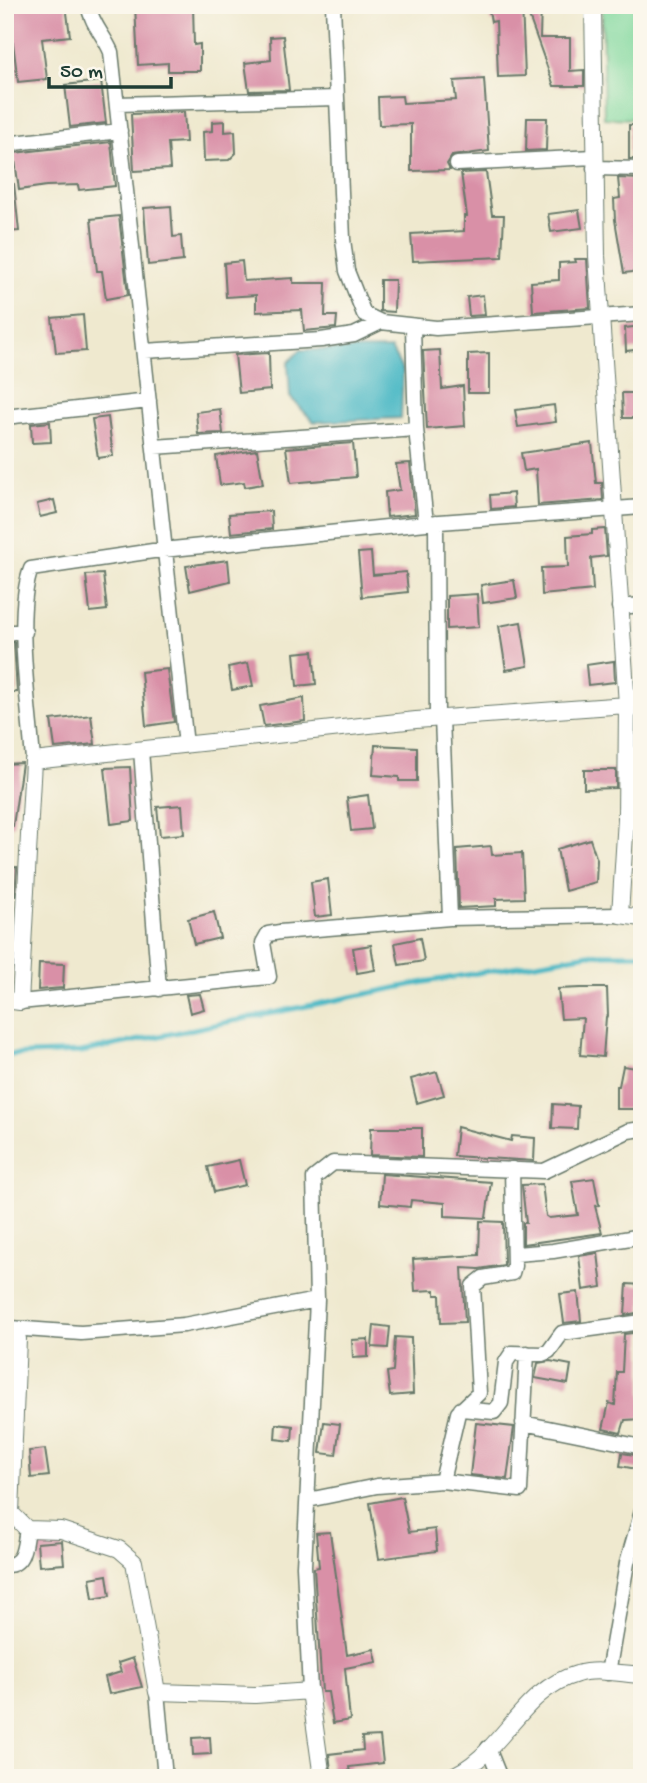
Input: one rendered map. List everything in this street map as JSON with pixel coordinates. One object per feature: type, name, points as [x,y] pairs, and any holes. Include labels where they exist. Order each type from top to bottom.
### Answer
[{"type":"street","points":[[89,5],[96,30],[107,40],[111,52],[186,745]]},
{"type":"street","points":[[333,5],[347,271],[364,314],[381,322],[413,328],[642,314]]},
{"type":"street","points":[[593,5],[594,163],[597,256],[603,316],[604,397],[615,508],[619,607],[634,788],[620,915]]},
{"type":"street","points":[[117,104],[337,98]]},
{"type":"street","points":[[5,144],[120,131]]},
{"type":"street","points":[[457,164],[594,163],[642,170]]},
{"type":"street","points":[[144,351],[321,340],[354,335],[381,322]]},
{"type":"street","points":[[413,328],[416,429],[431,522],[450,918]]},
{"type":"street","points":[[5,416],[149,401]]},
{"type":"street","points":[[154,447],[416,429]]},
{"type":"street","points":[[642,507],[431,522],[165,550],[42,565],[31,569],[27,581],[25,632],[33,761],[12,1001],[269,977],[263,943],[268,934],[450,918],[620,915],[642,918]]},
{"type":"street","points":[[619,607],[642,605]]},
{"type":"street","points":[[5,632],[25,632]]},
{"type":"street","points":[[33,761],[439,719],[626,705]]},
{"type":"street","points":[[141,750],[159,989]]},
{"type":"street","points":[[322,1778],[310,1691],[304,1566],[317,1300],[314,1178],[322,1169],[333,1163],[544,1171],[628,1132],[642,1129]]},
{"type":"street","points":[[442,1481],[455,1418],[479,1393],[473,1286],[483,1278],[512,1273],[516,1254],[512,1169]]},
{"type":"street","points":[[516,1254],[553,1251],[642,1236]]},
{"type":"street","points":[[8,1328],[81,1333],[184,1325],[317,1300]]},
{"type":"street","points":[[461,1409],[494,1412],[498,1409],[508,1356],[548,1351],[562,1333],[642,1322]]},
{"type":"street","points":[[8,1328],[18,1339],[11,1513],[27,1529],[61,1530],[119,1549],[134,1562],[157,1692],[165,1778]]},
{"type":"street","points":[[308,1500],[377,1486],[442,1481],[520,1490],[527,1353]]},
{"type":"street","points":[[523,1423],[642,1447]]},
{"type":"street","points":[[608,1673],[627,1563],[642,1511]]},
{"type":"street","points":[[5,1565],[15,1564],[21,1559],[27,1529]]},
{"type":"street","points":[[447,1778],[478,1760],[521,1709],[562,1680],[577,1674],[642,1675]]},
{"type":"street","points":[[157,1692],[255,1695],[310,1691]]},
{"type":"street","points":[[488,1748],[500,1778]]},
{"type":"green space","points":[[602,5],[642,5],[642,119],[604,118]]},
{"type":"water","points":[[391,349],[403,371],[401,418],[314,422],[290,397],[288,363],[300,350]]},
{"type":"building","points":[[5,5],[66,5],[70,36],[42,39],[47,79],[18,82],[13,43],[5,44]]},
{"type":"building","points":[[135,5],[193,5],[194,45],[200,44],[200,71],[168,71],[168,63],[138,65]]},
{"type":"building","points":[[488,5],[522,5],[525,76],[498,77],[496,21],[491,22]]},
{"type":"building","points":[[525,5],[541,5],[540,38],[570,38],[570,71],[584,70],[584,86],[554,86]]},
{"type":"building","points":[[283,36],[289,90],[249,91],[245,63],[271,60],[270,37]]},
{"type":"building","points":[[484,79],[489,151],[452,156],[447,164],[450,170],[411,171],[411,124],[379,125],[378,97],[402,96],[403,103],[456,100],[454,81]]},
{"type":"building","points":[[101,81],[106,123],[70,127],[65,85]]},
{"type":"building","points":[[184,112],[186,142],[168,143],[170,169],[134,171],[131,114]]},
{"type":"building","points":[[527,118],[547,118],[546,150],[526,151]]},
{"type":"building","points":[[225,121],[225,132],[235,131],[236,153],[229,160],[204,161],[203,132],[212,131],[212,122]]},
{"type":"building","points":[[629,125],[642,125],[642,159],[629,159]]},
{"type":"building","points":[[111,142],[115,186],[79,190],[78,185],[46,186],[19,190],[14,153]]},
{"type":"building","points":[[486,172],[492,215],[504,215],[502,257],[413,261],[411,234],[464,231],[464,216],[467,216],[461,173]]},
{"type":"building","points":[[618,178],[642,179],[642,271],[624,273],[615,220],[614,199],[620,198]]},
{"type":"building","points":[[14,184],[19,231],[5,232],[5,185]]},
{"type":"building","points":[[171,206],[173,237],[181,236],[183,261],[148,265],[144,208]]},
{"type":"building","points":[[579,210],[582,228],[551,232],[548,214]]},
{"type":"building","points":[[119,216],[128,295],[106,299],[102,271],[97,271],[91,219]]},
{"type":"building","points":[[575,259],[587,259],[590,308],[533,312],[531,282],[559,280],[559,263],[576,262]]},
{"type":"building","points":[[242,261],[244,281],[293,278],[293,283],[326,283],[325,316],[337,316],[336,328],[304,331],[302,310],[256,312],[256,295],[226,297],[224,263]]},
{"type":"building","points":[[380,280],[395,280],[394,312],[380,311]]},
{"type":"building","points":[[483,295],[485,315],[469,316],[467,297]]},
{"type":"building","points":[[83,315],[86,351],[56,353],[52,318]]},
{"type":"building","points":[[642,326],[642,349],[626,351],[625,328]]},
{"type":"building","points":[[440,350],[442,389],[463,386],[465,426],[427,429],[423,351]]},
{"type":"building","points":[[269,353],[270,390],[239,393],[235,355]]},
{"type":"building","points":[[489,353],[489,393],[468,393],[468,354]]},
{"type":"building","points":[[622,393],[642,393],[642,418],[623,418]]},
{"type":"building","points":[[554,405],[556,422],[518,427],[515,410]]},
{"type":"building","points":[[220,409],[223,433],[198,434],[196,412]]},
{"type":"building","points":[[108,417],[113,456],[98,458],[92,419]]},
{"type":"building","points":[[50,422],[51,442],[32,443],[31,424]]},
{"type":"building","points":[[353,443],[356,477],[291,483],[286,448]]},
{"type":"building","points":[[592,443],[596,483],[602,483],[603,500],[538,505],[536,469],[524,471],[521,453]]},
{"type":"building","points":[[257,450],[263,484],[245,487],[244,482],[220,485],[216,456]]},
{"type":"building","points":[[410,463],[415,514],[387,517],[385,492],[400,490],[396,464]]},
{"type":"building","points":[[513,493],[514,507],[491,509],[490,495]]},
{"type":"building","points":[[54,500],[57,513],[40,517],[37,504]]},
{"type":"building","points":[[271,511],[272,529],[231,533],[229,514]]},
{"type":"building","points":[[605,529],[607,556],[591,558],[593,590],[542,595],[541,568],[568,567],[567,536],[592,534],[592,530]]},
{"type":"building","points":[[371,552],[373,575],[406,572],[408,592],[362,597],[358,553]]},
{"type":"building","points":[[228,560],[230,581],[190,591],[186,566]]},
{"type":"building","points":[[103,574],[107,610],[90,612],[86,575]]},
{"type":"building","points":[[514,580],[517,598],[483,603],[481,585]]},
{"type":"building","points":[[477,594],[479,627],[447,629],[447,596]]},
{"type":"building","points":[[521,622],[528,666],[506,670],[499,626]]},
{"type":"building","points":[[5,642],[14,642],[17,692],[5,693]]},
{"type":"building","points":[[313,651],[316,684],[297,686],[294,653]]},
{"type":"building","points":[[614,661],[615,682],[588,685],[586,665]]},
{"type":"building","points":[[248,663],[253,686],[232,690],[228,667]]},
{"type":"building","points":[[167,669],[174,722],[146,726],[141,672]]},
{"type":"building","points":[[304,698],[305,721],[264,726],[260,706]]},
{"type":"building","points":[[91,715],[95,744],[55,748],[51,720]]},
{"type":"building","points":[[375,745],[417,747],[417,781],[399,781],[399,777],[373,775]]},
{"type":"building","points":[[22,763],[13,826],[5,825],[5,764]]},
{"type":"building","points":[[130,767],[133,821],[111,824],[105,768]]},
{"type":"building","points":[[584,770],[616,770],[616,788],[584,789]]},
{"type":"building","points":[[368,795],[372,829],[351,831],[347,798]]},
{"type":"building","points":[[182,805],[184,834],[160,836],[157,807]]},
{"type":"building","points":[[590,839],[597,860],[596,882],[565,891],[557,849]]},
{"type":"building","points":[[491,846],[492,855],[522,853],[524,898],[496,899],[496,906],[459,908],[457,849]]},
{"type":"building","points":[[17,867],[15,896],[5,897],[5,868]]},
{"type":"building","points":[[328,879],[332,915],[315,917],[311,882]]},
{"type":"building","points":[[214,912],[220,938],[194,944],[188,919]]},
{"type":"building","points":[[420,938],[424,961],[399,965],[395,943]]},
{"type":"building","points":[[371,945],[375,970],[357,973],[353,948]]},
{"type":"building","points":[[39,963],[64,964],[63,988],[38,990]]},
{"type":"building","points":[[607,988],[608,1016],[603,1057],[580,1055],[583,1018],[561,1019],[558,989]]},
{"type":"building","points":[[200,994],[204,1009],[190,1013],[186,995]]},
{"type":"building","points":[[623,1066],[642,1069],[642,1109],[616,1109],[616,1086],[619,1086]]},
{"type":"building","points":[[437,1072],[444,1095],[417,1103],[411,1079]]},
{"type":"building","points":[[553,1104],[578,1106],[577,1129],[552,1128]]},
{"type":"building","points":[[457,1127],[511,1141],[512,1136],[535,1138],[534,1161],[454,1156]]},
{"type":"building","points":[[371,1128],[422,1128],[422,1157],[370,1155]]},
{"type":"building","points":[[239,1160],[245,1185],[214,1192],[208,1167]]},
{"type":"building","points":[[382,1174],[491,1182],[486,1218],[445,1216],[445,1203],[411,1200],[410,1207],[380,1204]]},
{"type":"building","points":[[594,1178],[599,1205],[595,1206],[602,1233],[523,1244],[523,1223],[526,1223],[522,1185],[542,1184],[546,1216],[549,1218],[578,1215],[572,1181]]},
{"type":"building","points":[[480,1221],[503,1222],[504,1265],[479,1269],[462,1268],[465,1322],[441,1323],[440,1295],[435,1295],[435,1290],[415,1291],[413,1259],[479,1255]]},
{"type":"building","points":[[598,1253],[602,1287],[583,1290],[579,1256]]},
{"type":"building","points":[[627,1284],[642,1285],[642,1312],[625,1315]]},
{"type":"building","points":[[578,1292],[581,1321],[564,1323],[560,1294]]},
{"type":"building","points":[[374,1325],[390,1327],[388,1348],[372,1347]]},
{"type":"building","points":[[642,1332],[642,1419],[625,1420],[621,1433],[603,1429],[609,1403],[615,1405],[617,1372],[622,1372],[624,1334]]},
{"type":"building","points":[[395,1337],[411,1338],[413,1394],[390,1396],[387,1372],[393,1371]]},
{"type":"building","points":[[368,1339],[368,1357],[353,1358],[352,1340]]},
{"type":"building","points":[[550,1361],[571,1365],[568,1384],[535,1378],[538,1363]]},
{"type":"building","points":[[324,1422],[340,1424],[336,1455],[320,1453]]},
{"type":"building","points":[[476,1423],[514,1427],[507,1479],[470,1475]]},
{"type":"building","points":[[276,1424],[293,1426],[292,1441],[275,1439]]},
{"type":"building","points":[[45,1449],[49,1476],[31,1478],[29,1451]]},
{"type":"building","points":[[622,1453],[642,1456],[642,1470],[620,1466]]},
{"type":"building","points":[[402,1497],[409,1532],[435,1529],[437,1551],[379,1559],[370,1503]]},
{"type":"building","points":[[330,1532],[347,1655],[374,1649],[377,1662],[345,1668],[350,1720],[333,1723],[328,1692],[322,1692],[314,1568],[319,1567],[316,1533]]},
{"type":"building","points":[[62,1541],[64,1564],[39,1566],[37,1543]]},
{"type":"building","points":[[107,1575],[110,1596],[93,1599],[90,1578]]},
{"type":"building","points":[[133,1658],[142,1687],[109,1694],[105,1677],[121,1672],[118,1663]]},
{"type":"building","points":[[380,1736],[383,1763],[349,1767],[351,1778],[332,1778],[329,1754],[363,1750],[362,1737]]},
{"type":"building","points":[[210,1737],[211,1754],[193,1755],[192,1738]]},
{"type":"waterway","points":[[5,1055],[81,1052],[425,982],[589,954],[642,954]]}]
